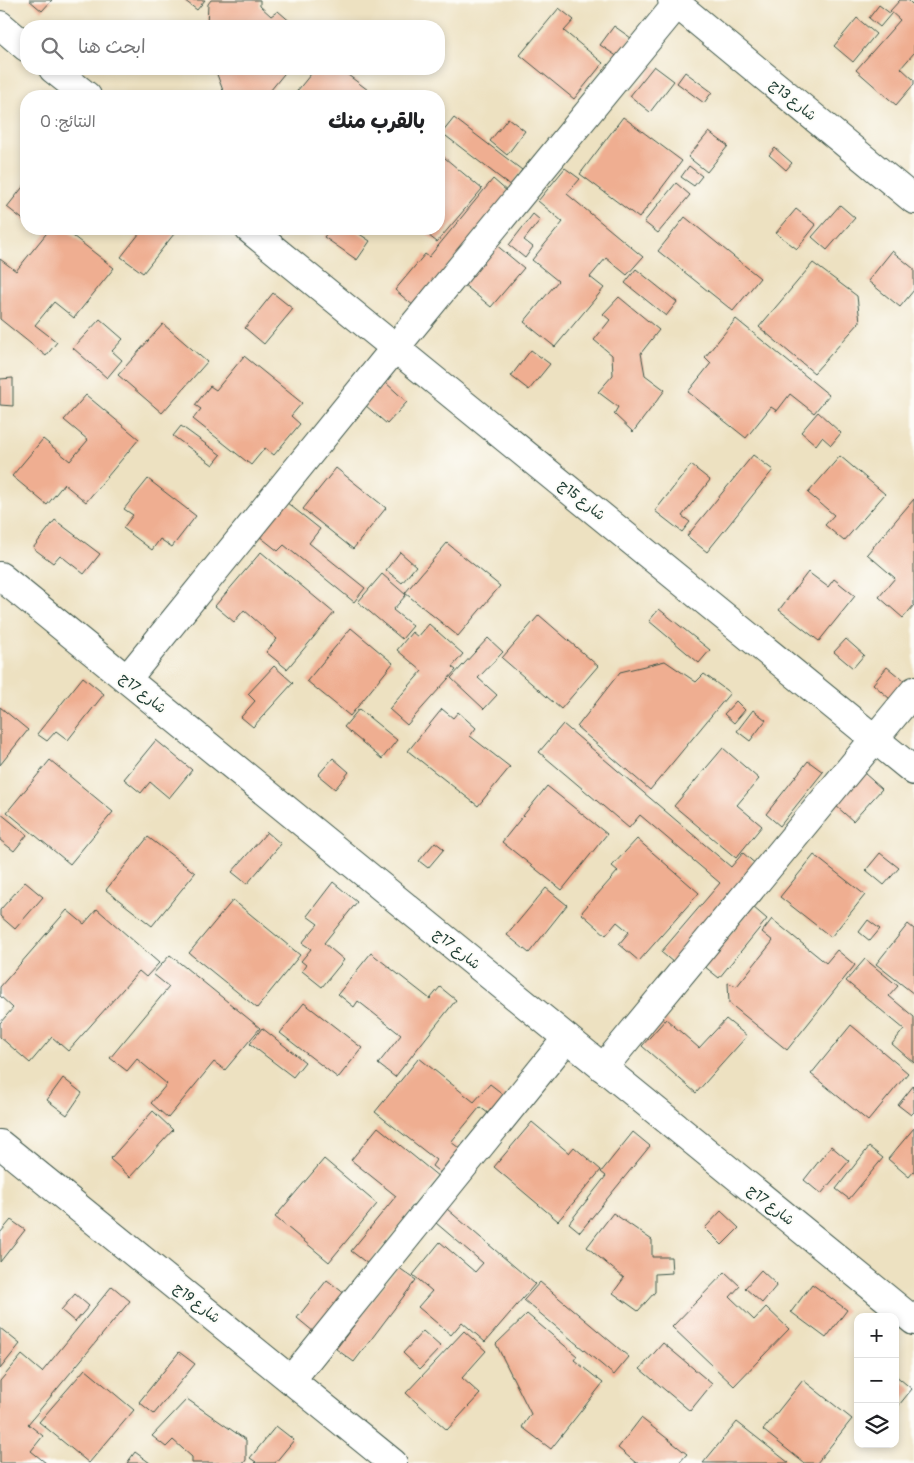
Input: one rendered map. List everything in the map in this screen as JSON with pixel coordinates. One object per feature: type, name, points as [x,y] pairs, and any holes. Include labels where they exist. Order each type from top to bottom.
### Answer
[{"type":"street","name":"شارع 13ج","points":[[674,2],[914,200]]},
{"type":"street","points":[[127,679],[674,2]]},
{"type":"street","points":[[0,25],[20,42]]},
{"type":"street","points":[[61,75],[79,90]]},
{"type":"street","name":"شارع 15ج","points":[[256,235],[914,771]]},
{"type":"street","name":"شارع 17ج","points":[[1,578],[914,1322]]},
{"type":"street","points":[[603,1068],[914,691]]},
{"type":"street","points":[[291,1380],[567,1038]]},
{"type":"street","name":"شارع 19ج","points":[[0,1144],[393,1463]]},
{"type":"building","points":[[29,0],[52,0],[42,11]]},
{"type":"building","points":[[184,0],[205,0],[197,10]]},
{"type":"building","points":[[211,0],[260,0],[260,6],[271,16],[278,11],[288,20],[207,20],[208,4]]},
{"type":"building","points":[[900,0],[908,0],[912,4],[914,2],[914,53],[901,68],[914,80],[914,84],[896,105],[856,70],[900,20],[890,11]]},
{"type":"building","points":[[879,5],[891,14],[880,27],[869,18]]},
{"type":"building","points":[[559,8],[574,20],[564,31],[603,63],[574,99],[520,55]]},
{"type":"building","points":[[857,18],[876,34],[853,62],[834,46]]},
{"type":"building","points":[[614,26],[631,38],[618,57],[600,45]]},
{"type":"building","points":[[654,66],[674,81],[650,112],[630,96]]},
{"type":"building","points":[[685,72],[712,92],[704,103],[677,83]]},
{"type":"building","points":[[217,75],[283,75],[271,90],[223,90]]},
{"type":"building","points":[[310,75],[348,75],[368,90],[298,90]]},
{"type":"building","points":[[623,117],[682,161],[639,218],[580,174]]},
{"type":"building","points":[[454,118],[522,170],[511,186],[445,135],[445,129]]},
{"type":"building","points":[[508,118],[525,131],[507,155],[490,141]]},
{"type":"building","points":[[709,132],[728,146],[707,172],[688,157]]},
{"type":"building","points":[[775,148],[792,163],[786,170],[769,155]]},
{"type":"building","points":[[445,158],[482,189],[445,233]]},
{"type":"building","points":[[689,166],[702,176],[694,186],[681,177]]},
{"type":"building","points":[[565,168],[580,179],[567,194],[643,257],[627,275],[606,258],[590,277],[604,288],[555,347],[524,322],[558,281],[532,260],[563,222],[538,201]]},
{"type":"building","points":[[493,179],[509,193],[415,307],[395,290],[425,254],[429,257]]},
{"type":"building","points":[[676,183],[690,195],[658,233],[644,222]]},
{"type":"building","points":[[20,191],[20,217],[7,207]]},
{"type":"building","points":[[840,205],[855,218],[827,250],[812,237]]},
{"type":"building","points":[[796,209],[816,225],[797,249],[776,233]]},
{"type":"building","points":[[533,214],[540,220],[524,240],[533,247],[525,258],[509,245]]},
{"type":"building","points":[[685,217],[760,278],[733,311],[658,251]]},
{"type":"building","points":[[45,235],[72,235],[114,268],[74,318],[54,302],[35,325],[57,342],[46,356],[0,319],[0,259],[16,271]]},
{"type":"building","points":[[138,235],[173,235],[143,273],[121,257]]},
{"type":"building","points":[[326,235],[361,235],[370,241],[357,260],[324,237]]},
{"type":"building","points":[[428,235],[443,235],[437,242]]},
{"type":"building","points":[[495,244],[524,268],[491,307],[462,283]]},
{"type":"building","points":[[892,251],[914,269],[914,290],[900,307],[868,281]]},
{"type":"building","points":[[813,263],[857,296],[860,322],[814,373],[759,327]]},
{"type":"building","points":[[636,269],[677,302],[666,316],[625,283]]},
{"type":"building","points":[[273,293],[293,309],[264,344],[245,328]]},
{"type":"building","points":[[619,297],[659,330],[641,353],[645,375],[665,390],[633,432],[614,414],[618,407],[598,392],[613,375],[612,355],[594,340],[610,320],[603,314]]},
{"type":"building","points":[[100,319],[123,339],[112,351],[122,360],[107,378],[73,348]]},
{"type":"building","points":[[736,319],[829,395],[814,413],[790,394],[777,411],[771,407],[746,438],[688,392],[711,363],[705,357]]},
{"type":"building","points":[[163,324],[207,362],[162,413],[118,375]]},
{"type":"building","points":[[531,350],[550,364],[529,390],[511,376]]},
{"type":"building","points":[[244,356],[302,403],[291,416],[300,424],[274,455],[265,448],[251,465],[193,419],[201,409],[195,405],[210,386],[216,390]]},
{"type":"building","points":[[13,378],[13,406],[0,405],[0,379]]},
{"type":"building","points":[[385,382],[407,402],[387,424],[365,405]]},
{"type":"building","points":[[86,395],[139,439],[86,502],[64,484],[47,505],[12,476],[43,439],[70,461],[88,440],[64,420]]},
{"type":"building","points":[[818,412],[841,433],[831,445],[822,437],[816,445],[801,432]]},
{"type":"building","points":[[181,426],[221,455],[213,465],[173,436]]},
{"type":"building","points":[[753,455],[773,470],[707,552],[687,536]]},
{"type":"building","points":[[840,456],[885,494],[844,541],[825,525],[834,515],[808,493]]},
{"type":"building","points":[[691,465],[710,480],[682,516],[690,522],[682,532],[655,511]]},
{"type":"building","points":[[336,468],[386,508],[353,549],[303,509]]},
{"type":"building","points":[[148,479],[196,516],[172,547],[160,539],[152,550],[123,528],[133,515],[124,509]]},
{"type":"building","points":[[914,499],[914,605],[903,618],[879,597],[895,578],[867,554]]},
{"type":"building","points":[[286,502],[320,529],[309,543],[365,588],[354,602],[284,545],[278,551],[259,536]]},
{"type":"building","points":[[55,520],[100,554],[84,574],[60,555],[53,563],[33,548]]},
{"type":"building","points":[[447,543],[500,586],[458,636],[405,593]]},
{"type":"building","points":[[261,552],[334,613],[287,669],[266,652],[277,639],[244,610],[234,622],[215,606]]},
{"type":"building","points":[[400,552],[416,566],[402,583],[386,570]]},
{"type":"building","points":[[808,572],[828,587],[834,579],[855,596],[819,641],[779,610]]},
{"type":"building","points":[[382,574],[406,595],[393,610],[413,626],[402,639],[358,602]]},
{"type":"building","points":[[659,609],[710,650],[699,663],[649,621]]},
{"type":"building","points":[[539,615],[598,666],[561,709],[502,658]]},
{"type":"building","points":[[429,624],[463,654],[452,667],[456,670],[407,725],[389,709],[422,671],[397,650],[412,632],[418,637]]},
{"type":"building","points":[[351,628],[393,663],[350,716],[307,681]]},
{"type":"building","points":[[488,638],[503,652],[478,678],[497,695],[484,709],[451,678]]},
{"type":"building","points":[[846,639],[864,655],[853,668],[834,652]]},
{"type":"building","points":[[665,661],[696,682],[704,674],[730,693],[650,790],[577,727],[620,672]]},
{"type":"building","points":[[274,666],[293,683],[253,727],[241,717],[255,701],[248,694]]},
{"type":"building","points":[[887,667],[904,681],[890,699],[873,684]]},
{"type":"building","points":[[83,677],[104,694],[68,740],[56,731],[47,741],[37,734]]},
{"type":"building","points":[[736,701],[745,710],[734,723],[724,714]]},
{"type":"building","points":[[0,707],[28,730],[0,765]]},
{"type":"building","points":[[359,709],[397,740],[382,759],[344,727]]},
{"type":"building","points":[[442,709],[453,718],[458,712],[476,728],[470,736],[510,767],[478,806],[408,751]]},
{"type":"building","points":[[753,710],[766,720],[750,741],[737,731]]},
{"type":"building","points":[[563,724],[731,867],[743,853],[758,866],[674,963],[661,952],[720,883],[640,815],[629,828],[539,752]]},
{"type":"building","points":[[156,740],[192,770],[169,798],[150,782],[141,793],[124,779]]},
{"type":"building","points":[[723,748],[759,779],[737,805],[762,826],[736,858],[674,806]]},
{"type":"building","points":[[333,758],[349,772],[335,789],[318,775]]},
{"type":"building","points":[[50,760],[113,812],[70,864],[7,812]]},
{"type":"building","points":[[808,761],[823,772],[780,826],[766,814]]},
{"type":"building","points":[[864,773],[882,789],[853,821],[835,805]]},
{"type":"building","points":[[547,786],[607,834],[562,890],[502,842]]},
{"type":"building","points":[[0,813],[27,835],[14,851],[0,840]]},
{"type":"building","points":[[267,832],[281,844],[247,884],[232,872]]},
{"type":"building","points":[[148,837],[195,873],[152,926],[106,890]]},
{"type":"building","points":[[637,839],[699,893],[639,961],[619,944],[629,932],[617,922],[606,935],[581,913],[618,871],[612,866]]},
{"type":"building","points":[[435,842],[444,849],[428,868],[419,861]]},
{"type":"building","points":[[880,853],[899,868],[884,885],[866,870]]},
{"type":"building","points":[[814,855],[865,895],[831,937],[780,897]]},
{"type":"building","points":[[25,882],[43,897],[15,929],[0,916],[0,910]]},
{"type":"building","points":[[333,882],[357,902],[324,943],[344,960],[322,987],[302,971],[306,965],[301,961],[311,949],[302,943],[318,924],[307,916]]},
{"type":"building","points":[[546,888],[567,905],[529,953],[507,935]]},
{"type":"building","points":[[233,900],[300,955],[257,1008],[189,953]]},
{"type":"building","points":[[753,907],[767,919],[719,978],[704,966]]},
{"type":"building","points":[[97,909],[159,963],[146,977],[139,971],[68,1051],[52,1037],[30,1063],[0,1037],[0,1023],[13,1008],[0,996],[0,987],[67,910],[84,924]]},
{"type":"building","points":[[772,919],[826,963],[837,950],[855,965],[787,1050],[729,1003],[728,983],[737,986],[773,941],[762,932]]},
{"type":"building","points":[[868,920],[880,929],[870,941],[859,932]]},
{"type":"building","points":[[908,924],[914,929],[914,994],[876,964]]},
{"type":"building","points":[[371,953],[430,999],[440,987],[456,1000],[395,1077],[378,1064],[401,1035],[358,1001],[354,1007],[338,994]]},
{"type":"building","points":[[170,955],[260,1028],[225,1070],[214,1062],[168,1118],[151,1103],[167,1084],[137,1059],[127,1071],[110,1058],[169,987],[153,974]]},
{"type":"building","points":[[865,959],[898,986],[889,996],[914,1017],[914,1063],[892,1044],[904,1029],[846,981]]},
{"type":"building","points":[[304,1003],[362,1048],[338,1078],[280,1033]]},
{"type":"building","points":[[666,1019],[699,1048],[726,1019],[747,1036],[696,1093],[642,1046]]},
{"type":"building","points":[[851,1025],[908,1073],[868,1121],[811,1074]]},
{"type":"building","points":[[262,1028],[305,1062],[293,1077],[250,1044]]},
{"type":"building","points":[[419,1058],[474,1102],[490,1084],[508,1098],[493,1117],[480,1107],[451,1142],[463,1151],[443,1175],[432,1166],[436,1160],[375,1112]]},
{"type":"building","points":[[63,1078],[82,1093],[67,1115],[47,1100]]},
{"type":"building","points":[[914,1085],[914,1112],[911,1115],[898,1105]]},
{"type":"building","points":[[153,1111],[173,1130],[130,1177],[110,1159]]},
{"type":"building","points":[[532,1122],[569,1153],[574,1147],[601,1170],[558,1221],[494,1167]]},
{"type":"building","points":[[378,1127],[439,1177],[368,1264],[351,1251],[396,1196],[351,1160]]},
{"type":"building","points":[[914,1128],[914,1171],[909,1177],[888,1159]]},
{"type":"building","points":[[633,1132],[650,1146],[580,1232],[569,1223],[606,1176],[601,1172]]},
{"type":"building","points":[[831,1146],[849,1161],[821,1194],[804,1180]]},
{"type":"building","points":[[869,1147],[883,1158],[849,1199],[836,1189]]},
{"type":"building","points":[[324,1159],[377,1204],[329,1262],[275,1217]]},
{"type":"building","points":[[447,1209],[535,1284],[485,1342],[462,1322],[451,1335],[418,1307],[432,1291],[413,1275],[440,1242],[475,1272],[483,1263],[436,1223]]},
{"type":"building","points":[[721,1211],[739,1228],[722,1245],[705,1228]]},
{"type":"building","points":[[613,1213],[652,1240],[652,1257],[671,1257],[672,1273],[655,1274],[655,1292],[638,1311],[613,1293],[624,1278],[587,1247]]},
{"type":"building","points":[[11,1220],[25,1230],[0,1262],[0,1233]]},
{"type":"building","points":[[398,1267],[416,1280],[354,1362],[336,1349]]},
{"type":"building","points":[[761,1270],[777,1285],[762,1303],[745,1288]]},
{"type":"building","points":[[725,1272],[740,1286],[730,1297],[754,1320],[766,1307],[789,1329],[734,1386],[672,1327]]},
{"type":"building","points":[[327,1280],[345,1294],[314,1332],[297,1318]]},
{"type":"building","points":[[540,1282],[629,1357],[614,1375],[524,1300]]},
{"type":"building","points":[[812,1284],[847,1310],[826,1338],[791,1312]]},
{"type":"building","points":[[112,1286],[130,1301],[28,1424],[43,1436],[31,1451],[46,1463],[0,1463],[0,1381],[22,1355],[42,1372]]},
{"type":"building","points":[[75,1294],[89,1306],[75,1322],[61,1310]]},
{"type":"building","points":[[527,1314],[577,1356],[574,1360],[603,1383],[551,1449],[522,1427],[531,1414],[496,1344]]},
{"type":"building","points":[[0,1328],[20,1344],[0,1369]]},
{"type":"building","points":[[423,1331],[441,1347],[420,1369],[403,1353]]},
{"type":"building","points":[[464,1331],[486,1351],[462,1378],[480,1394],[447,1430],[406,1393]]},
{"type":"building","points":[[663,1343],[712,1384],[690,1411],[640,1369]]},
{"type":"building","points":[[179,1352],[195,1364],[154,1414],[139,1402]]},
{"type":"building","points":[[85,1369],[134,1410],[89,1463],[39,1422]]},
{"type":"building","points":[[899,1378],[912,1389],[899,1405]]},
{"type":"building","points":[[803,1380],[852,1419],[817,1463],[804,1463],[763,1430]]},
{"type":"building","points":[[187,1399],[246,1440],[246,1460],[244,1463],[192,1463],[192,1457],[173,1440],[166,1447],[152,1436]]},
{"type":"building","points":[[641,1418],[687,1454],[679,1463],[636,1463],[618,1448]]},
{"type":"building","points":[[737,1422],[789,1463],[703,1463]]},
{"type":"building","points":[[276,1426],[294,1440],[275,1463],[255,1463],[250,1458]]},
{"type":"building","points":[[135,1452],[150,1463],[127,1463]]}]
